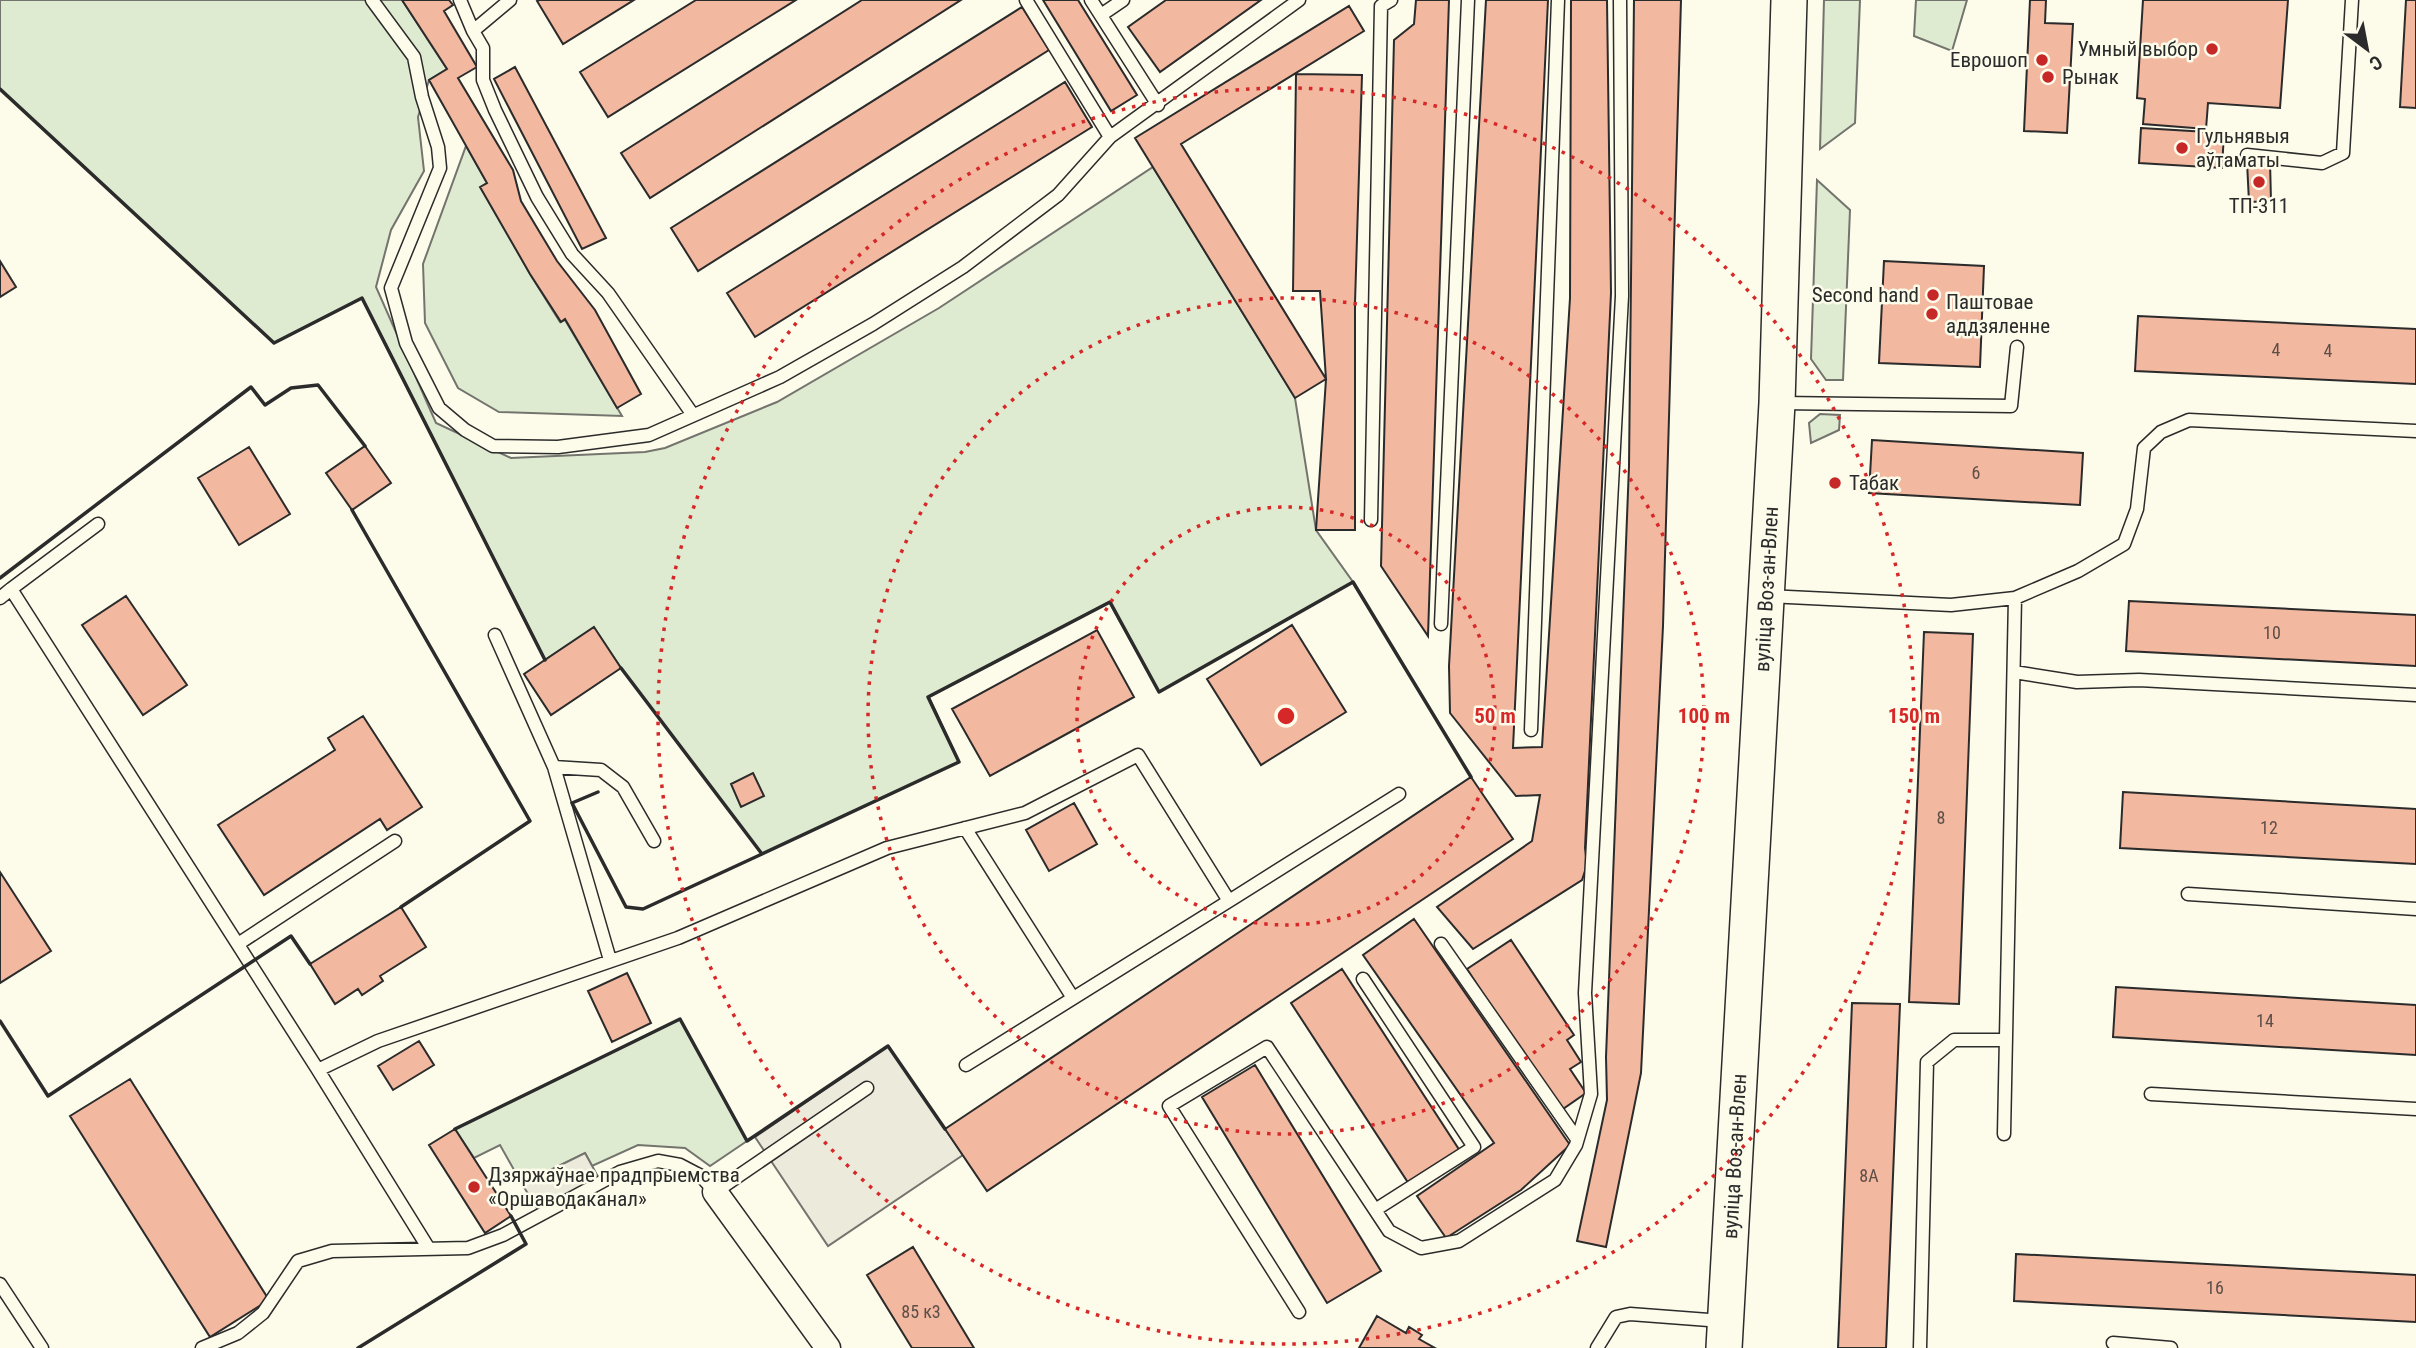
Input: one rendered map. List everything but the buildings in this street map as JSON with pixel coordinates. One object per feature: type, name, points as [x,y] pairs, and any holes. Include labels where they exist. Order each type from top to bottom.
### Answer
[{"type":"main road","name":"вуліца Воз-ан-Влен","points":[[1725,1335],[1777,402],[1789,0]]},
{"type":"street","points":[[715,1192],[828,1348]]},
{"type":"lane","points":[[372,0],[414,57],[422,97],[438,147],[440,168],[391,288],[406,343],[439,408],[465,430],[493,446],[558,447],[649,435],[780,377],[873,324],[963,267],[1058,195],[1110,138],[1299,0]]},
{"type":"lane","points":[[460,0],[483,48],[483,80],[537,197],[572,254],[608,293],[693,415]]},
{"type":"lane","points":[[473,30],[510,0]]},
{"type":"lane","points":[[1026,0],[1110,138]]},
{"type":"lane","points":[[1091,0],[1157,105]]},
{"type":"lane","points":[[1101,15],[1123,0]]},
{"type":"lane","points":[[1371,520],[1381,6],[1391,0]]},
{"type":"lane","points":[[1441,624],[1468,0]]},
{"type":"lane","points":[[1531,730],[1558,0]]},
{"type":"lane","points":[[1299,1312],[1169,1106],[1267,1047],[1389,1231],[1421,1248],[1459,1241],[1555,1180],[1577,1139],[1591,1094],[1585,993],[1622,296],[1620,0]]},
{"type":"lane","points":[[2247,155],[2322,163],[2343,153],[2352,0]]},
{"type":"lane","points":[[1777,402],[2011,406],[2017,347]]},
{"type":"lane","points":[[1765,596],[1951,605],[2015,598],[2078,571],[2124,544],[2137,509],[2144,448],[2161,432],[2189,420],[2416,431]]},
{"type":"lane","points":[[0,598],[98,524]]},
{"type":"lane","points":[[11,589],[429,1249]]},
{"type":"lane","points":[[2004,1134],[2015,598]]},
{"type":"lane","points":[[495,635],[554,767],[610,960]]},
{"type":"lane","points":[[2014,672],[2077,682],[2139,680],[2416,695]]},
{"type":"lane","points":[[318,1070],[378,1041],[678,938],[887,848],[1025,813],[1138,755],[1229,901]]},
{"type":"lane","points":[[554,767],[601,770],[623,788],[654,841]]},
{"type":"lane","points":[[966,1065],[1399,794]]},
{"type":"lane","points":[[965,828],[1073,998]]},
{"type":"lane","points":[[238,944],[395,841]]},
{"type":"lane","points":[[2188,894],[2416,909]]},
{"type":"lane","points":[[1441,944],[1577,1139]]},
{"type":"lane","points":[[1363,979],[1474,1147],[1375,1210]]},
{"type":"lane","points":[[1920,1348],[1927,1062],[1954,1040],[2006,1040]]},
{"type":"lane","points":[[202,1348],[238,1333],[263,1313],[298,1261],[332,1251],[468,1248],[503,1235],[620,1172],[657,1161],[680,1165],[701,1177],[715,1192],[867,1088]]},
{"type":"lane","points":[[2151,1094],[2416,1109]]},
{"type":"lane","points":[[0,1284],[42,1348]]},
{"type":"lane","points":[[1597,1348],[1616,1317],[1630,1314],[1725,1335]]},
{"type":"lane","points":[[2113,1343],[2171,1348]]},
{"type":"green space","points":[[0,0],[402,0],[447,69],[429,80],[418,117],[424,171],[391,230],[376,287],[436,423],[511,458],[645,452],[665,448],[777,402],[939,308],[1153,167],[1295,398],[1316,530],[1353,582],[1159,692],[1109,602],[929,697],[959,762],[762,854],[621,668],[594,628],[545,660],[362,298],[274,343],[0,89]]},
{"type":"green space","points":[[1824,0],[1860,0],[1855,123],[1820,149]]},
{"type":"green space","points":[[1916,0],[1967,0],[1952,51],[1914,36]]},
{"type":"green space","points":[[466,146],[487,183],[481,187],[530,274],[560,322],[565,320],[622,416],[499,412],[458,388],[425,323],[423,264]]},
{"type":"green space","points":[[1817,180],[1850,210],[1843,380],[1826,380],[1811,359]]},
{"type":"green space","points":[[1820,414],[1840,415],[1839,430],[1811,443],[1809,423]]},
{"type":"green space","points":[[680,1019],[747,1141],[710,1166],[685,1148],[638,1145],[592,1166],[585,1153],[522,1184],[500,1145],[474,1158],[455,1129]]},
{"type":"shaded area","points":[[888,1046],[963,1155],[828,1246],[755,1137]]},
{"type":"shaded area","points":[[585,1153],[601,1182],[541,1215],[522,1184]]},
{"type":"wall","points":[[0,89],[274,343],[362,298],[545,660]]},
{"type":"wall","points":[[0,578],[251,387],[265,405],[291,388],[318,385],[365,446]]},
{"type":"wall","points":[[352,510],[530,821],[401,907]]},
{"type":"wall","points":[[621,668],[762,854],[959,762],[928,697],[1110,602],[1159,692],[1353,582],[1471,777]]},
{"type":"wall","points":[[598,792],[572,803],[626,907],[643,909],[762,854]]},
{"type":"wall","points":[[0,1021],[48,1096],[291,936],[310,964]]},
{"type":"wall","points":[[455,1129],[680,1019],[747,1141],[888,1046],[945,1129]]},
{"type":"wall","points":[[358,1348],[526,1244],[511,1216]]},
{"type":"place","name":"Умный выбор","points":[[2212,49]]},
{"type":"place","name":"Еврошоп","points":[[2042,60]]},
{"type":"place","name":"Рынак","points":[[2048,77]]},
{"type":"place","name":"Гульнявыя аўтаматы","points":[[2182,148]]},
{"type":"place","name":"ТП-311","points":[[2259,182]]},
{"type":"place","name":"Second hand","points":[[1933,295]]},
{"type":"place","name":"Паштовае аддзяленне","points":[[1932,314]]},
{"type":"place","name":"Табак","points":[[1835,483]]},
{"type":"place","name":"Дзяржаўнае прадпрыемства «Оршаводаканал»","points":[[474,1187]]}]
